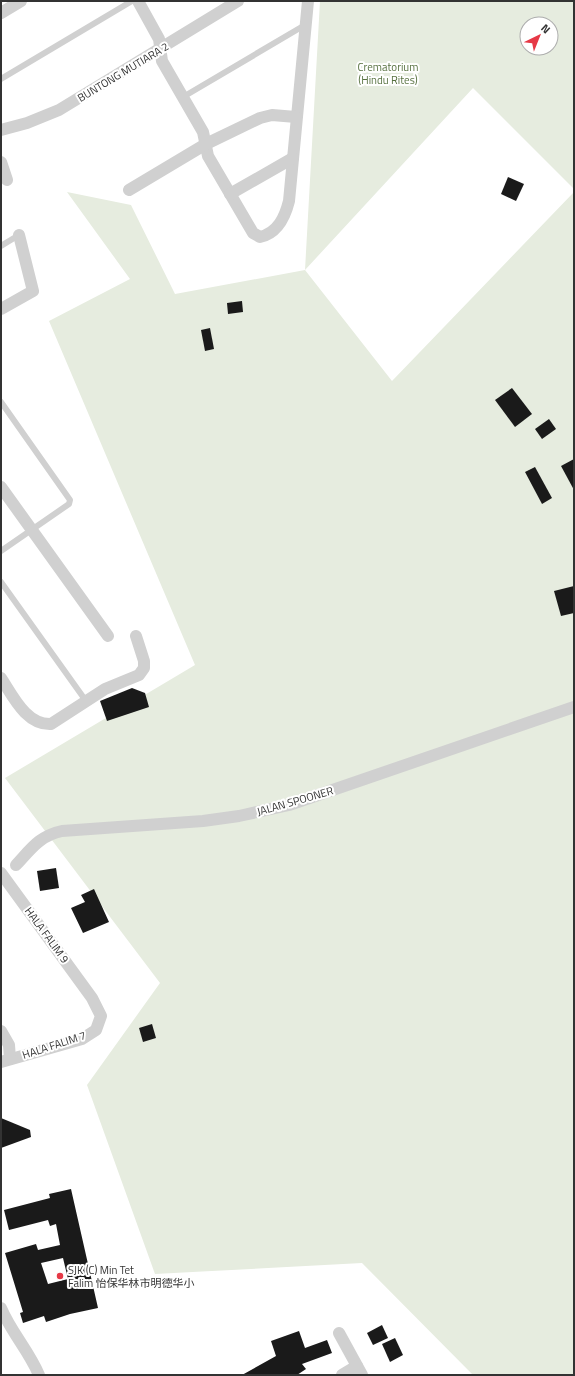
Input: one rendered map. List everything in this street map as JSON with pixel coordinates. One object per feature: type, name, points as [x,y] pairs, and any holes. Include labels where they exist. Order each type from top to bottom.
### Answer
[{"type":"street","points":[[1,13],[21,1]]},
{"type":"street","points":[[138,1],[156,32],[161,49],[162,61],[203,132],[208,156],[253,233],[260,237],[267,236],[281,223],[286,213],[289,201],[308,1]]},
{"type":"street","name":"BUNTONG MUTIARA 2","points":[[1,130],[27,124],[59,110],[238,1]]},
{"type":"street","points":[[128,190],[206,144],[260,118],[272,115],[296,117]]},
{"type":"street","points":[[230,194],[293,158]]},
{"type":"street","points":[[1,162],[8,180]]},
{"type":"street","points":[[1,309],[33,291],[19,235]]},
{"type":"street","points":[[1,487],[108,636]]},
{"type":"street","points":[[1,678],[28,717],[45,724],[51,724],[105,689],[139,675],[144,668],[144,661],[136,636]]},
{"type":"street","name":"JALAN SPOONER","points":[[16,865],[40,840],[49,834],[62,831],[208,820],[240,816],[289,805],[574,707]]},
{"type":"street","name":"HALA FALIM 9","points":[[1,873],[92,998]]},
{"type":"street","name":"HALA FALIM 7","points":[[6,1060],[82,1039],[96,1030],[101,1016],[92,998]]},
{"type":"street","points":[[1,1031],[9,1045],[6,1060]]},
{"type":"street","points":[[1,1308],[6,1320],[26,1350],[39,1375]]},
{"type":"street","points":[[339,1333],[360,1370],[342,1375]]},
{"type":"lane","points":[[1,79],[132,1]]},
{"type":"lane","points":[[182,97],[306,25]]},
{"type":"lane","points":[[1,246],[19,235]]},
{"type":"lane","points":[[1,402],[70,500],[69,504],[1,551]]},
{"type":"lane","points":[[1,582],[86,702]]},
{"type":"green space","name":"Crematorium (Hindu Rites)","points":[[320,1],[574,1],[574,189],[473,88],[305,270]]},
{"type":"green space","points":[[67,192],[131,205],[175,294],[305,270],[392,381],[574,192],[574,1375],[473,1375],[362,1263],[155,1274],[87,1085],[160,983],[5,778],[195,665],[49,321],[130,279]]},
{"type":"building","points":[[508,177],[524,184],[516,201],[501,194]]},
{"type":"building","points":[[242,301],[243,312],[228,314],[227,303]]},
{"type":"building","points":[[210,328],[214,349],[205,351],[201,330]]},
{"type":"building","points":[[512,388],[532,414],[515,427],[495,400]]},
{"type":"building","points":[[549,419],[556,429],[542,439],[535,429]]},
{"type":"building","points":[[574,459],[574,490],[561,466]]},
{"type":"building","points":[[535,467],[552,498],[542,504],[525,472]]},
{"type":"building","points":[[574,586],[574,613],[561,616],[554,591]]},
{"type":"building","points":[[132,688],[145,693],[149,707],[107,721],[100,701]]},
{"type":"building","points":[[56,868],[59,888],[40,891],[37,871]]},
{"type":"building","points":[[94,889],[109,922],[83,933],[71,908],[85,902],[81,895]]},
{"type":"building","points":[[152,1024],[156,1038],[143,1042],[139,1028]]},
{"type":"building","points":[[1,1118],[30,1130],[31,1137],[1,1148]]},
{"type":"building","points":[[71,1189],[98,1308],[70,1314],[46,1322],[44,1316],[23,1323],[20,1313],[23,1312],[5,1253],[36,1244],[38,1250],[60,1245],[56,1224],[50,1226],[48,1220],[9,1230],[4,1210],[50,1198],[49,1194]],"holes":[[[63,1258],[68,1279],[48,1284],[41,1263]]]},
{"type":"building","points":[[382,1325],[388,1338],[373,1345],[367,1333]]},
{"type":"building","points":[[299,1331],[305,1348],[327,1340],[332,1353],[302,1364],[306,1369],[297,1375],[242,1375],[276,1356],[271,1341]]},
{"type":"building","points":[[395,1338],[403,1355],[390,1362],[382,1344]]},
{"type":"place","name":"SJK (C) Min Tet Falim 怡保华林市明德华小","points":[[60,1276]]}]
